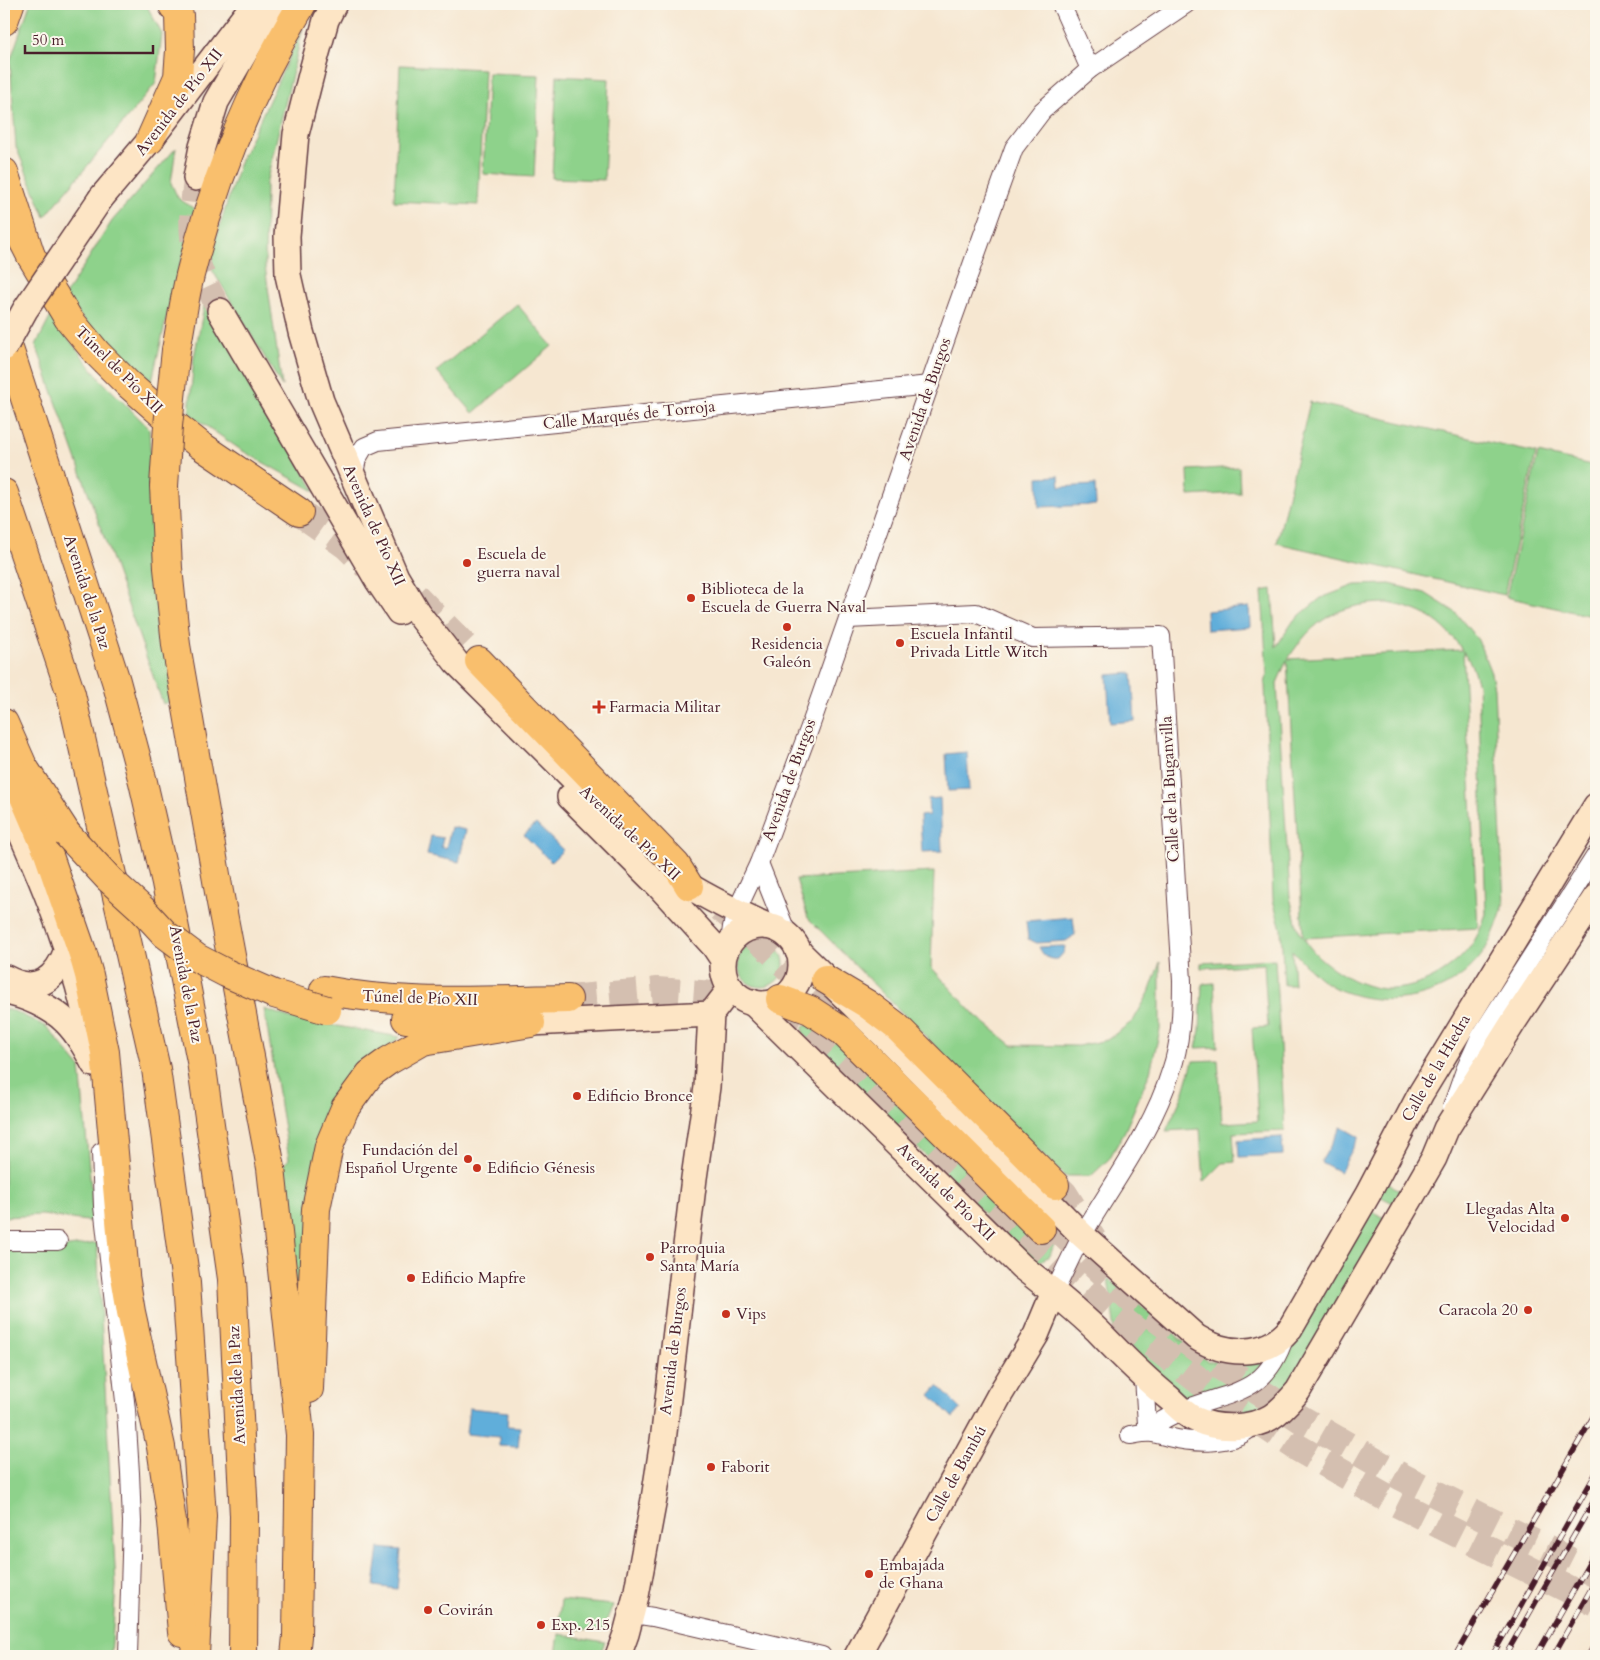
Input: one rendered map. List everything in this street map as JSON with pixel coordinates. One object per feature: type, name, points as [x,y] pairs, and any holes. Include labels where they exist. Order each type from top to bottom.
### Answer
[{"type":"main road","points":[[4,21],[10,4]]},
{"type":"main road","points":[[150,140],[178,77],[180,50],[179,15],[172,4]]},
{"type":"main road","name":"Avenida de Pío XII","points":[[4,348],[25,310],[101,198],[150,140],[254,4]]},
{"type":"main road","name":"Avenida de Pío XII","points":[[196,178],[202,147],[216,102],[273,4]]},
{"type":"main road","points":[[295,1656],[297,1636],[300,1435],[270,1168],[173,627],[164,486],[176,350],[190,276],[234,140],[262,78],[302,4]]},
{"type":"main road","name":"Avenida de Pío XII","points":[[334,4],[326,20],[296,134],[289,205],[288,275],[311,369],[321,401],[396,577],[417,612],[456,662],[669,874],[784,938],[886,1037],[1082,1235]]},
{"type":"main road","points":[[4,172],[31,256]]},
{"type":"main road","points":[[4,204],[31,256]]},
{"type":"main road","name":"Túnel de Pío XII","points":[[31,256],[68,318],[97,353],[151,405],[194,440],[229,464],[302,508]]},
{"type":"main road","name":"Avenida de Pío XII","points":[[220,311],[378,581],[413,632],[447,671],[659,886],[714,946],[726,950]]},
{"type":"main road","name":"Avenida de la Paz","points":[[4,334],[116,681],[143,782],[164,873],[201,1061],[232,1279],[244,1516],[243,1656]]},
{"type":"main road","points":[[4,493],[71,694],[156,1069],[186,1283],[202,1516],[195,1656]]},
{"type":"main road","points":[[479,661],[676,864],[692,888]]},
{"type":"main road","name":"Túnel de Pío XII","points":[[4,723],[23,766],[67,834],[109,880],[141,908],[217,953],[326,1000],[348,995],[400,1000],[568,999]]},
{"type":"main road","points":[[4,750],[48,853],[83,954],[88,975],[105,1052],[125,1276]]},
{"type":"main road","points":[[4,795],[32,855],[67,950],[81,995],[88,1027],[94,1064],[101,1151],[161,1447],[172,1522],[184,1656]]},
{"type":"main road","name":"Calle de la Hiedra","points":[[1082,1235],[1196,1337],[1209,1345],[1233,1351],[1249,1350],[1262,1348],[1285,1336],[1368,1194],[1421,1092],[1468,1012],[1596,806]]},
{"type":"main road","name":"Calle de la Hiedra","points":[[1144,1378],[1196,1420],[1214,1425],[1242,1426],[1254,1424],[1270,1418],[1285,1406],[1298,1391],[1419,1184],[1434,1158],[1446,1129],[1514,1021],[1596,897]]},
{"type":"main road","points":[[726,950],[740,932],[753,927],[784,938]]},
{"type":"main road","name":"Avenida de Burgos","points":[[780,999],[793,988],[799,976],[800,964],[784,938]]},
{"type":"main road","points":[[4,977],[14,983],[41,984],[62,965],[67,950]]},
{"type":"main road","name":"Avenida de Burgos","points":[[726,950],[724,973],[731,988]]},
{"type":"main road","points":[[825,979],[867,1004],[896,1026],[1055,1185]]},
{"type":"main road","points":[[326,1000],[400,1019],[531,1023],[711,1014],[731,988],[741,997],[752,1002],[763,1003],[780,999],[810,1010],[842,1031],[1042,1229]]},
{"type":"main road","points":[[4,992],[30,1000],[66,1021],[81,1040],[94,1064]]},
{"type":"main road","name":"Avenida de Pío XII","points":[[752,1002],[1022,1267],[1054,1292],[1096,1330],[1144,1378]]},
{"type":"main road","name":"Avenida de Burgos","points":[[618,1656],[630,1619],[650,1524],[663,1441],[707,1087],[711,1014]]},
{"type":"main road","points":[[300,1435],[309,1390],[316,1209],[328,1146],[345,1108],[370,1074],[388,1061],[423,1041],[531,1023]]},
{"type":"main road","name":"Calle de Bambú","points":[[857,1656],[999,1396],[1036,1335],[1054,1292]]},
{"type":"street","points":[[1061,4],[1090,69]]},
{"type":"street","name":"Avenida de Burgos","points":[[726,950],[736,912],[759,863],[848,618],[1014,148],[1042,111],[1090,69],[1186,4]]},
{"type":"street","name":"Calle Marqués de Torroja","points":[[353,479],[357,460],[364,447],[378,441],[930,385]]},
{"type":"street","name":"Calle de la Buganvilla","points":[[848,618],[976,614],[1033,638],[1161,636],[1182,981],[1180,1026],[1172,1071],[1159,1101],[1141,1139],[1082,1235]]},
{"type":"street","name":"Calle de la Hiedra","points":[[1446,1129],[1459,1085],[1480,1038],[1596,855]]},
{"type":"street","name":"Avenida de Burgos","points":[[759,863],[784,938]]},
{"type":"street","points":[[101,1151],[103,1206],[126,1410],[130,1473],[132,1522],[128,1656]]},
{"type":"street","points":[[1054,1292],[1082,1235]]},
{"type":"street","points":[[4,1241],[58,1241]]},
{"type":"street","name":"Calle de la Hiedra","points":[[1152,1432],[1160,1422],[1183,1410],[1208,1400],[1226,1396],[1258,1381],[1270,1366],[1285,1336]]},
{"type":"street","points":[[1144,1378],[1148,1424],[1152,1432]]},
{"type":"street","name":"Calle de la Hiedra","points":[[1130,1435],[1152,1432],[1168,1437],[1194,1441],[1228,1440],[1241,1436],[1254,1424]]},
{"type":"street","points":[[630,1619],[640,1615],[653,1617],[822,1656]]},
{"type":"green space","points":[[30,4],[146,4],[162,34],[156,83],[45,217],[16,147],[10,61]]},
{"type":"green space","points":[[303,28],[266,184],[265,266],[282,386],[208,263],[240,162]]},
{"type":"green space","points":[[400,65],[484,69],[478,205],[394,201]]},
{"type":"green space","points":[[488,73],[539,75],[534,177],[483,174]]},
{"type":"green space","points":[[557,76],[609,79],[604,180],[552,178]]},
{"type":"green space","points":[[176,148],[171,183],[178,198],[196,210],[172,294],[151,385],[103,342],[64,297],[112,221]]},
{"type":"green space","points":[[205,302],[316,492],[241,450],[189,414],[194,357]]},
{"type":"green space","points":[[517,304],[552,346],[473,413],[437,371]]},
{"type":"green space","points":[[51,316],[100,379],[149,428],[155,542],[173,700],[163,704],[36,345]]},
{"type":"green space","points":[[1310,402],[1536,453],[1504,595],[1277,543]]},
{"type":"green space","points":[[1538,453],[1596,466],[1596,617],[1506,597]]},
{"type":"green space","points":[[1239,467],[1240,493],[1189,496],[1188,470]]},
{"type":"green space","points":[[1390,584],[1425,593],[1455,612],[1478,640],[1491,673],[1494,688],[1504,904],[1490,942],[1469,969],[1453,982],[1435,991],[1415,997],[1375,999],[1354,995],[1335,988],[1317,976],[1292,950],[1294,985],[1284,985],[1281,929],[1273,900],[1265,684],[1267,675],[1262,591],[1272,589],[1276,647],[1294,620],[1321,598],[1355,585]],"holes":[[[1388,603],[1411,609],[1431,618],[1447,631],[1462,650],[1288,659],[1308,633],[1330,616],[1356,606]],[[1463,651],[1471,664],[1478,684],[1486,914],[1477,936],[1460,959],[1435,977],[1421,983],[1392,989],[1377,988],[1344,975],[1319,957],[1304,938],[1478,928]],[[1287,660],[1302,936],[1297,926],[1290,897],[1277,683]]]},
{"type":"green space","points":[[934,872],[931,967],[976,1016],[1012,1045],[1078,1046],[1107,1040],[1133,1021],[1149,993],[1160,962],[1160,1030],[1150,1072],[1125,1131],[1109,1159],[1091,1176],[1064,1176],[808,918],[796,879]]},
{"type":"green space","points":[[761,941],[774,945],[780,951],[784,964],[780,977],[774,983],[761,987],[748,983],[742,977],[738,964],[742,951],[748,945]]},
{"type":"green space","points":[[1275,959],[1285,1131],[1233,1133],[1235,1162],[1223,1163],[1204,1182],[1200,1129],[1166,1131],[1184,1092],[1193,1061],[1218,1060],[1222,1123],[1258,1121],[1252,1028],[1268,1027],[1264,964],[1201,968],[1201,963]]},
{"type":"green space","points":[[1214,983],[1218,1047],[1196,1048],[1200,1030],[1202,984]]},
{"type":"green space","points":[[4,1009],[14,1011],[47,1027],[80,1067],[94,1222],[42,1215],[4,1217]]},
{"type":"green space","points":[[264,1009],[291,1018],[400,1037],[374,1060],[351,1087],[302,1345],[282,1166],[289,1159]]},
{"type":"green space","points":[[811,1023],[828,1028],[1050,1227],[1056,1238],[1050,1256],[1035,1264],[803,1034],[803,1027]]},
{"type":"green space","points":[[1385,1180],[1393,1187],[1405,1192],[1397,1205],[1377,1195]]},
{"type":"green space","points":[[1369,1210],[1389,1220],[1301,1374],[1266,1410],[1235,1417],[1208,1415],[1207,1409],[1235,1404],[1250,1398],[1272,1379]]},
{"type":"green space","points":[[97,1243],[116,1585],[111,1656],[4,1656],[4,1251],[48,1250]]},
{"type":"green space","points":[[1108,1278],[1207,1361],[1234,1364],[1264,1360],[1264,1364],[1234,1389],[1188,1399],[1181,1398],[1115,1331]]},
{"type":"green space","points":[[561,1600],[613,1605],[602,1631],[558,1627]]},
{"type":"green space","points":[[559,1634],[605,1642],[599,1656],[556,1654]]},
{"type":"water","points":[[1059,476],[1060,487],[1095,485],[1096,505],[1039,507],[1038,477]]},
{"type":"water","points":[[1249,607],[1250,627],[1207,630],[1206,611]]},
{"type":"water","points":[[1132,673],[1135,721],[1110,723],[1107,675]]},
{"type":"water","points":[[967,752],[969,790],[948,791],[946,754]]},
{"type":"water","points":[[940,798],[942,851],[922,852],[920,816],[929,815],[928,799]]},
{"type":"water","points":[[536,824],[563,850],[551,862],[524,835]]},
{"type":"water","points":[[451,827],[466,830],[459,862],[427,855],[431,836],[443,838],[441,847],[446,848]]},
{"type":"water","points":[[1073,917],[1075,935],[1066,941],[1037,943],[1028,939],[1026,921]]},
{"type":"water","points":[[1065,946],[1064,952],[1058,959],[1046,957],[1039,947]]},
{"type":"water","points":[[1341,1127],[1359,1137],[1340,1172],[1321,1162]]},
{"type":"water","points":[[1282,1137],[1283,1155],[1239,1157],[1238,1140]]},
{"type":"water","points":[[938,1386],[961,1409],[953,1418],[930,1395]]},
{"type":"water","points":[[469,1408],[508,1412],[507,1426],[520,1427],[518,1447],[499,1446],[499,1437],[466,1434]]},
{"type":"water","points":[[379,1548],[401,1550],[397,1589],[374,1586]]},
{"type":"tunnel","points":[[196,178],[192,217],[195,250],[204,277],[220,311]]},
{"type":"tunnel","points":[[299,512],[347,546],[367,566]]},
{"type":"tunnel","points":[[415,596],[479,661]]},
{"type":"tunnel","points":[[721,908],[766,946],[853,1030]]},
{"type":"tunnel","points":[[568,999],[657,991],[742,997],[811,1031],[1112,1312],[1202,1383],[1298,1448],[1388,1499],[1596,1603]]},
{"type":"tunnel","points":[[1055,1185],[1064,1194],[1093,1240]]},
{"type":"tunnel","points":[[1027,1199],[1132,1300],[1223,1368],[1301,1419],[1402,1477],[1596,1574]]},
{"type":"railway","points":[[1455,1656],[1596,1412]]},
{"type":"railway","points":[[1492,1656],[1596,1473]]},
{"type":"railway","points":[[1505,1656],[1596,1497]]},
{"type":"railway","points":[[1536,1656],[1596,1551]]},
{"type":"railway","points":[[1553,1656],[1596,1580]]},
{"type":"railway","points":[[1588,1656],[1596,1642]]},
{"type":"place","name":"Escuela de guerra naval","points":[[467,563]]},
{"type":"place","name":"Biblioteca de la Escuela de Guerra Naval","points":[[691,598]]},
{"type":"place","name":"Residencia Galeón","points":[[787,627]]},
{"type":"place","name":"Escuela Infantil Privada Little Witch","points":[[900,643]]},
{"type":"place","name":"Farmacia Militar","points":[[599,707]]},
{"type":"place","name":"Edificio Bronce","points":[[577,1096]]},
{"type":"place","name":"Fundación del Español Urgente","points":[[468,1159]]},
{"type":"place","name":"Edificio Génesis","points":[[477,1168]]},
{"type":"place","name":"Llegadas Alta Velocidad","points":[[1565,1218]]},
{"type":"place","name":"Parroquia Santa María","points":[[650,1257]]},
{"type":"place","name":"Edificio Mapfre","points":[[411,1278]]},
{"type":"place","name":"Caracola 20","points":[[1528,1310]]},
{"type":"place","name":"Vips","points":[[726,1314]]},
{"type":"place","name":"Faborit","points":[[711,1467]]},
{"type":"place","name":"Embajada de Ghana","points":[[869,1574]]},
{"type":"place","name":"Covirán","points":[[428,1610]]},
{"type":"place","name":"Exp. 215","points":[[541,1625]]}]
